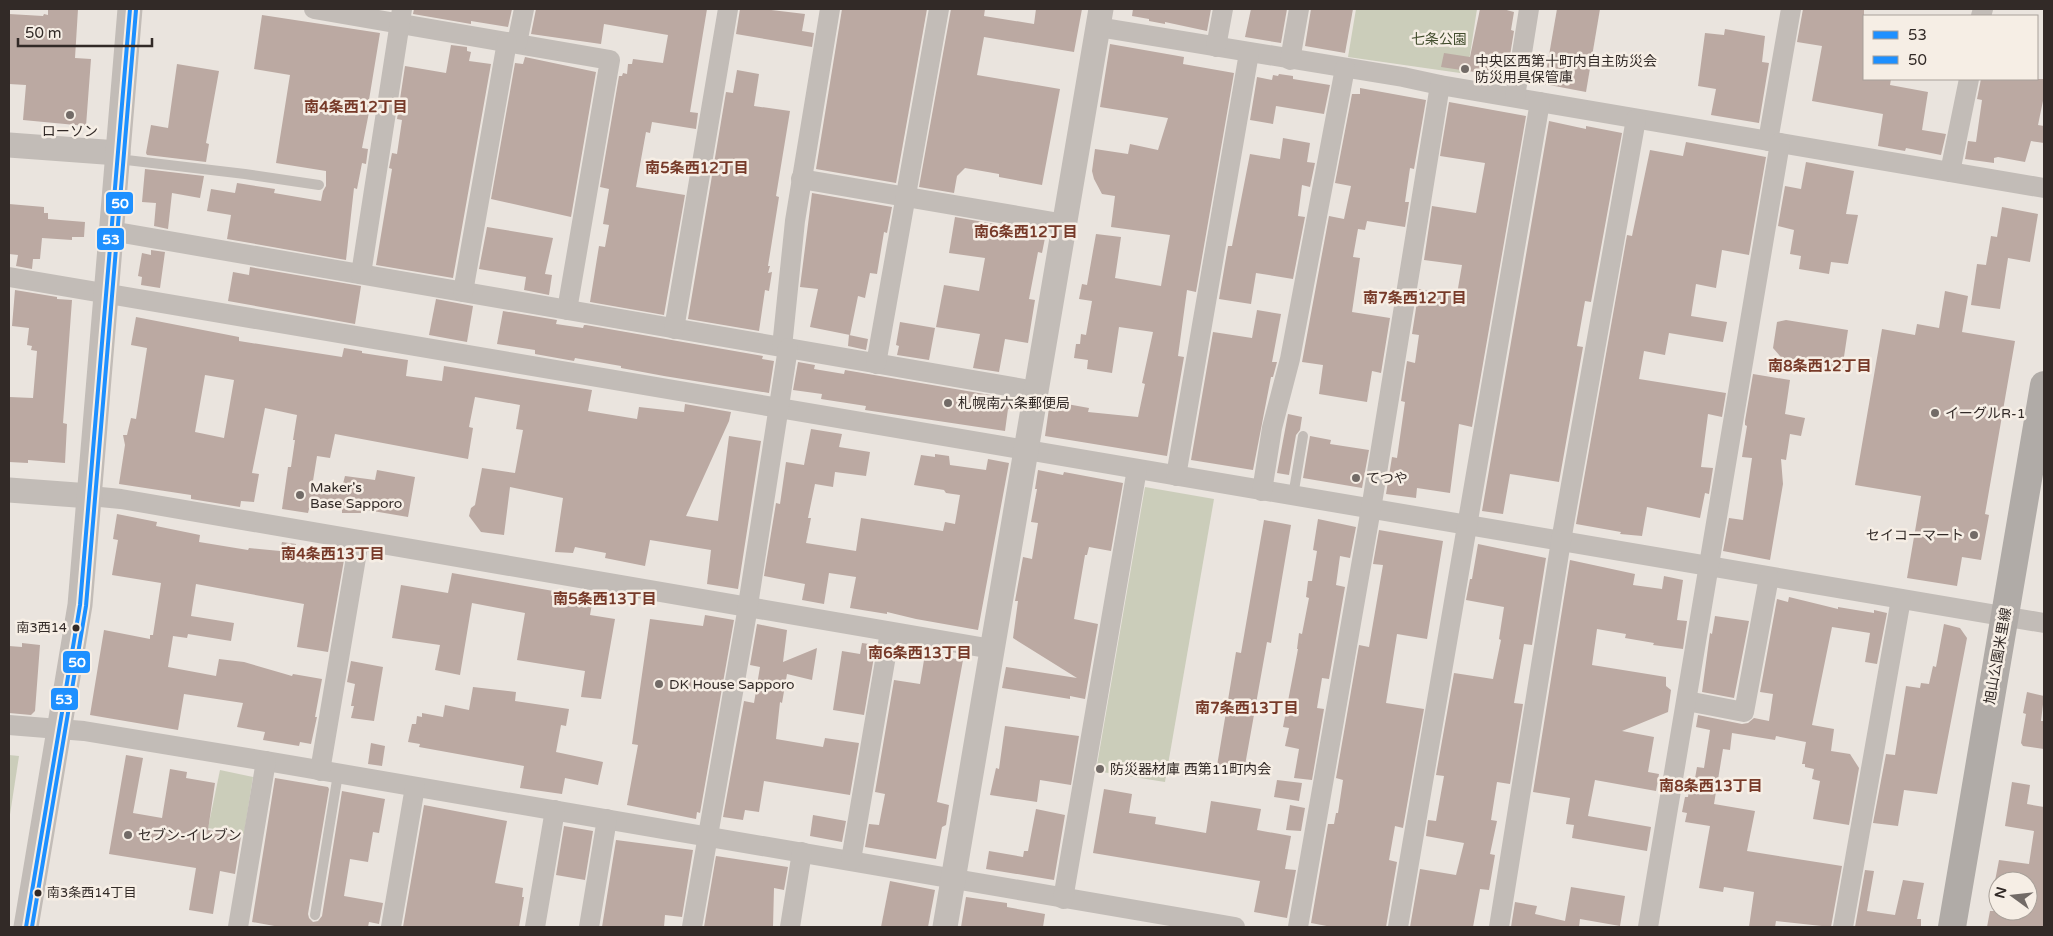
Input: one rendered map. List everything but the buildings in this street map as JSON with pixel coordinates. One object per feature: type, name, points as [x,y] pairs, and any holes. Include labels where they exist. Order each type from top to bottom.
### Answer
[{"type":"main road","name":"旭山公園米里線","points":[[1952,927],[2044,385]]},
{"type":"street","points":[[26,927],[80,605],[130,9]]},
{"type":"street","points":[[314,9],[401,16],[512,43],[610,60],[567,310]]},
{"type":"street","points":[[463,292],[512,43],[524,9]]},
{"type":"street","points":[[674,329],[728,9]]},
{"type":"street","points":[[692,927],[748,608],[780,408],[795,221],[830,9]]},
{"type":"street","points":[[876,364],[939,9]]},
{"type":"street","points":[[1216,47],[1223,9]]},
{"type":"street","points":[[1290,60],[1298,9]]},
{"type":"street","points":[[1515,97],[1529,9]]},
{"type":"street","points":[[1648,927],[1709,566],[1774,142],[1791,9]]},
{"type":"street","points":[[361,274],[401,16]]},
{"type":"street","points":[[945,927],[1099,18],[1216,47],[1249,53],[1403,77],[1636,119],[2044,188]]},
{"type":"street","points":[[1176,476],[1249,53]]},
{"type":"street","points":[[1262,491],[1272,428],[1290,359],[1345,68]]},
{"type":"street","points":[[1950,172],[1969,80]]},
{"type":"street","points":[[1298,927],[1371,509],[1440,85]]},
{"type":"street","points":[[1398,927],[1540,102]]},
{"type":"street","points":[[1499,927],[1561,541],[1636,119]]},
{"type":"street","points":[[9,145],[118,156]]},
{"type":"street","points":[[801,179],[1065,224]]},
{"type":"street","points":[[111,231],[1036,391]]},
{"type":"street","points":[[9,277],[2044,623]]},
{"type":"street","points":[[1063,899],[1137,470]]},
{"type":"street","points":[[9,490],[121,499],[992,649]]},
{"type":"street","points":[[329,772],[359,540]]},
{"type":"street","points":[[1687,701],[1744,712],[1769,576]]},
{"type":"street","points":[[1843,927],[1901,599]]},
{"type":"street","points":[[850,860],[890,632]]},
{"type":"street","points":[[9,725],[60,729],[266,761],[850,860],[1063,899],[1151,920],[1235,927]]},
{"type":"street","points":[[238,927],[266,761]]},
{"type":"street","points":[[391,927],[414,786]]},
{"type":"street","points":[[535,927],[556,810]]},
{"type":"street","points":[[589,927],[607,819]]},
{"type":"street","points":[[790,927],[802,852]]},
{"type":"lane","points":[[118,156],[319,185]]},
{"type":"lane","points":[[1293,496],[1303,436]]},
{"type":"lane","points":[[315,915],[329,772]]},
{"type":"green space","name":"七条公園","points":[[1356,9],[1477,9],[1467,74],[1348,57]]},
{"type":"green space","points":[[1145,487],[1214,499],[1165,782],[1096,771]]},
{"type":"green space","points":[[9,755],[19,756],[9,821]]},
{"type":"green space","points":[[220,770],[253,777],[244,834],[208,828]]},
{"type":"transit line","name":"53","points":[[26,927],[80,605],[130,9]]},
{"type":"transit line","name":"50","points":[[32,927],[86,606],[136,10]]},
{"type":"place","name":"中央区西第十町内自主防災会 防災用具保管庫","points":[[1465,69]]},
{"type":"place","name":"ローソン","points":[[70,115]]},
{"type":"place","name":"札幌南六条郵便局","points":[[948,403]]},
{"type":"place","name":"イーグルR-1","points":[[1935,413]]},
{"type":"place","name":"てつや","points":[[1356,478]]},
{"type":"place","name":"Maker's Base Sapporo","points":[[300,495]]},
{"type":"place","name":"セイコーマート","points":[[1974,535]]},
{"type":"place","name":"南3西14","points":[[76,628]]},
{"type":"place","name":"DK House Sapporo","points":[[659,684]]},
{"type":"place","name":"防災器材庫 西第11町内会","points":[[1100,769]]},
{"type":"place","name":"セブン-イレブン","points":[[128,835]]},
{"type":"place","name":"南3条西14丁目","points":[[38,893]]},
{"type":"district","name":"南4条西12丁目","points":[[356,107]]},
{"type":"district","name":"南5条西12丁目","points":[[697,168]]},
{"type":"district","name":"南6条西12丁目","points":[[1026,232]]},
{"type":"district","name":"南7条西12丁目","points":[[1415,298]]},
{"type":"district","name":"南8条西12丁目","points":[[1820,366]]},
{"type":"district","name":"南4条西13丁目","points":[[333,554]]},
{"type":"district","name":"南5条西13丁目","points":[[605,599]]},
{"type":"district","name":"南6条西13丁目","points":[[920,653]]},
{"type":"district","name":"南7条西13丁目","points":[[1247,708]]},
{"type":"district","name":"南8条西13丁目","points":[[1711,786]]}]
